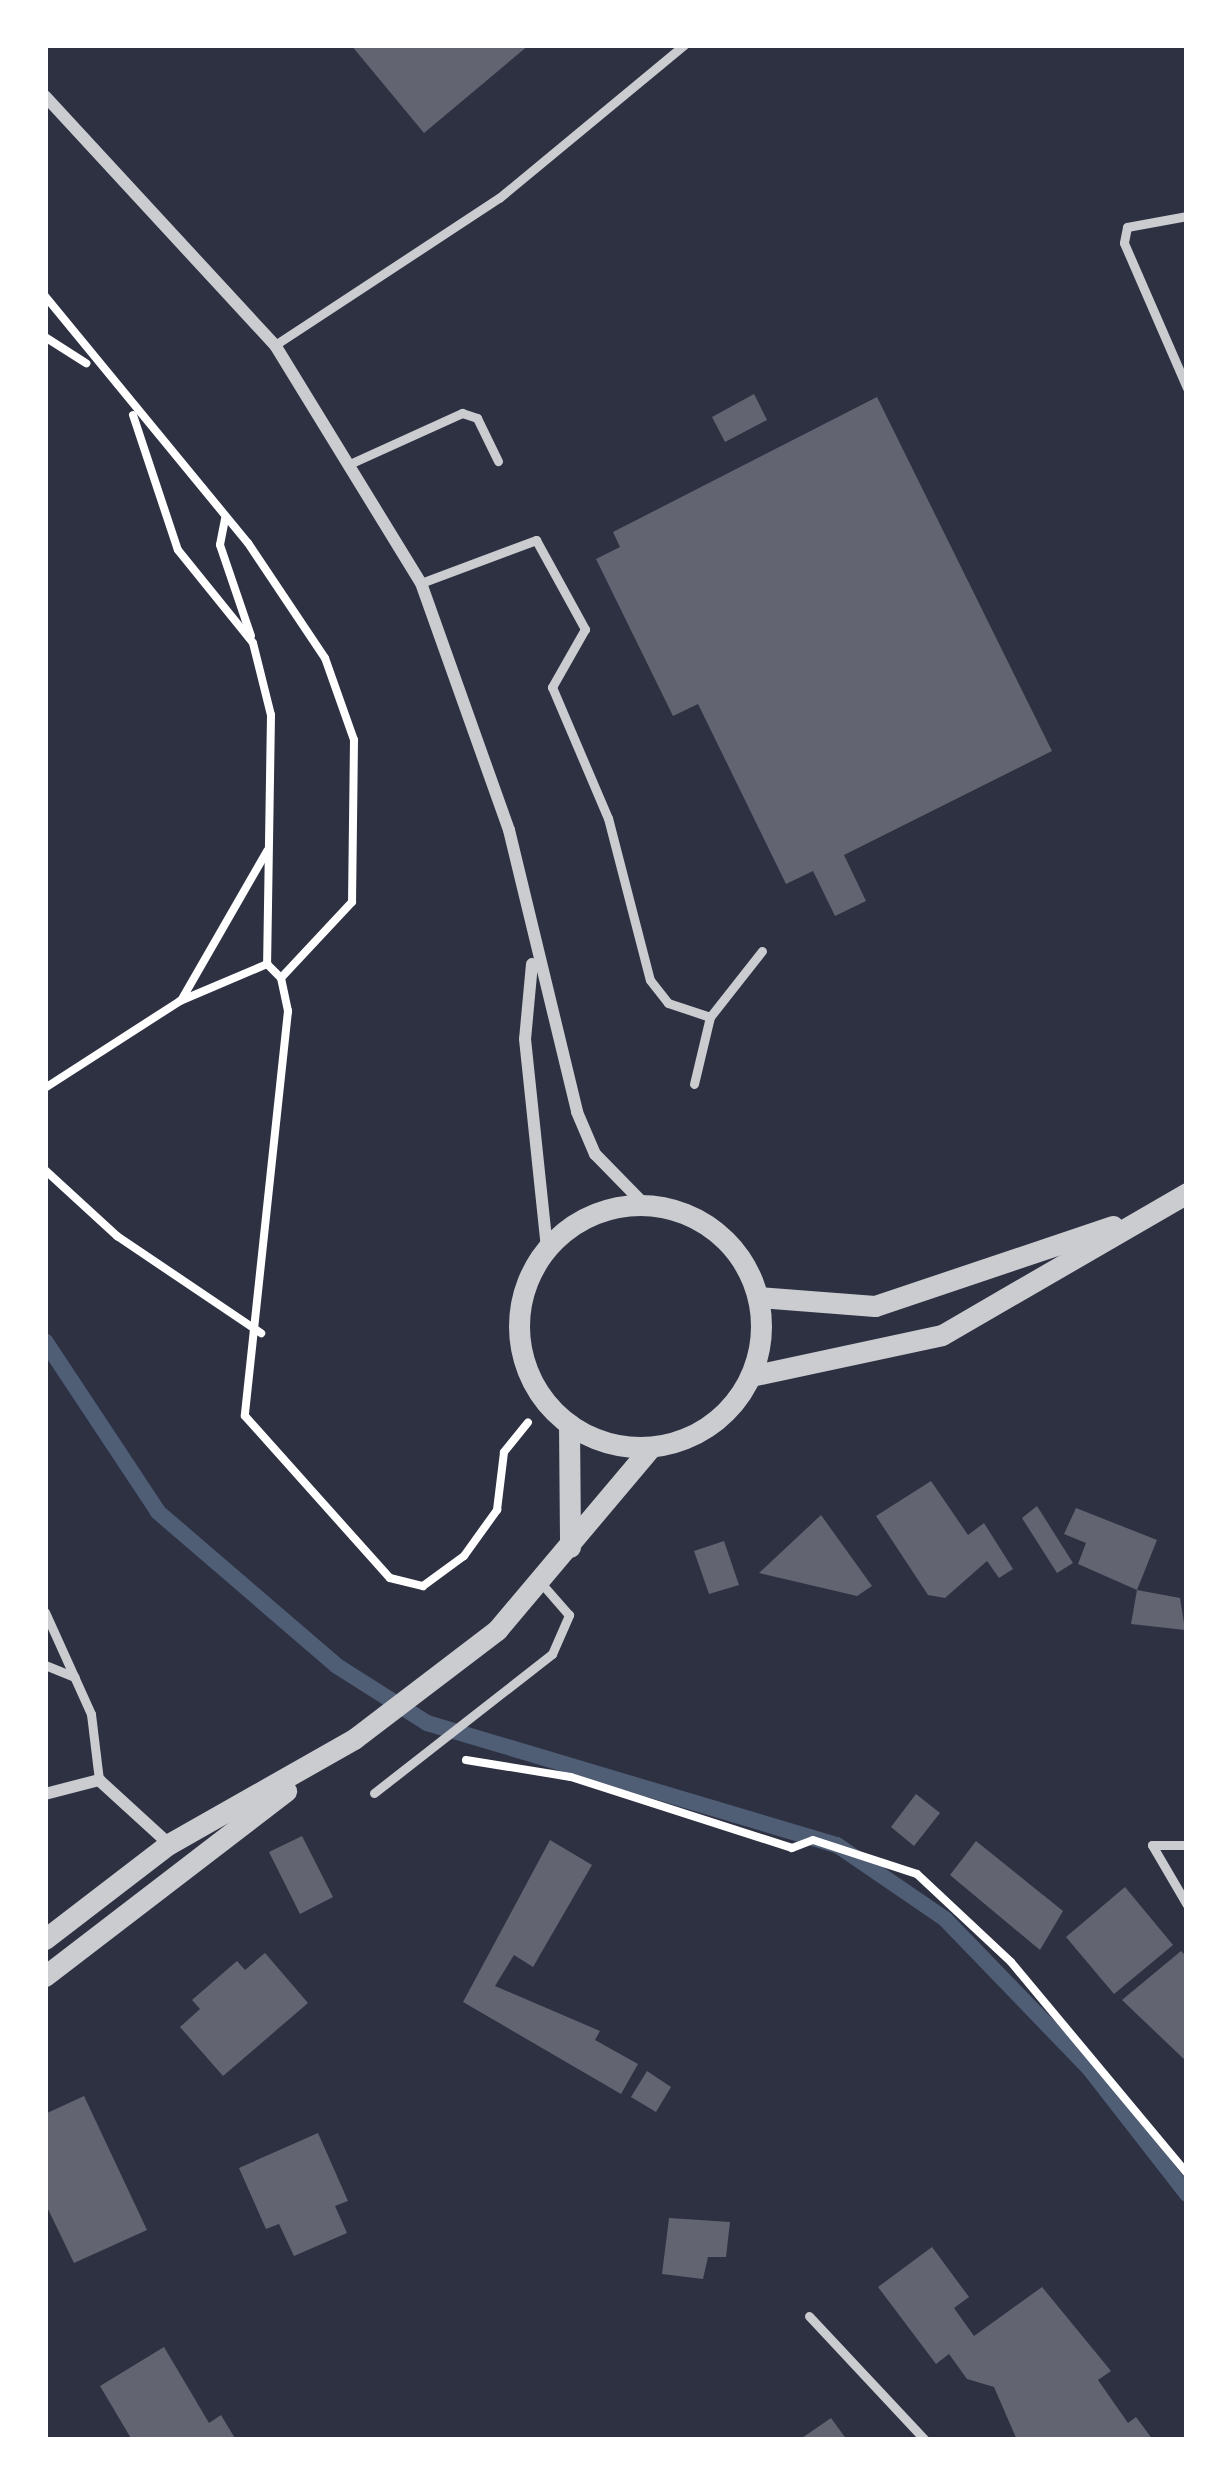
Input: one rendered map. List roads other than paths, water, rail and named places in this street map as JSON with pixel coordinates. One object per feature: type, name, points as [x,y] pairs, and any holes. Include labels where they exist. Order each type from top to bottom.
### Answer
[{"type":"street","points":[[45,97],[275,345],[354,462],[421,584],[498,790],[532,957],[595,1154],[645,1205]]},
{"type":"street","points":[[532,957],[525,1040],[547,1247]]},
{"type":"street","points":[[751,1376],[942,1335],[1000,1311],[1142,1217],[1187,1193]]},
{"type":"street","points":[[45,1940],[170,1844],[354,1739],[497,1630],[542,1584],[650,1448],[710,1425],[751,1376],[758,1297],[706,1224],[645,1205],[591,1214],[547,1247],[519,1307],[523,1357],[544,1402],[569,1424],[650,1448]]},
{"type":"street","points":[[758,1297],[875,1306],[1142,1217]]},
{"type":"street","points":[[569,1424],[570,1547]]},
{"type":"street","points":[[45,1976],[196,1870],[318,1763]]},
{"type":"street","points":[[45,1794],[100,1780],[170,1844]]},
{"type":"lane","points":[[275,345],[499,197],[683,45]]},
{"type":"lane","points":[[1187,216],[1126,226],[1124,243],[1187,388]]},
{"type":"lane","points":[[354,462],[462,413],[476,418],[498,461]]},
{"type":"lane","points":[[421,584],[536,540],[585,629],[552,687],[608,818],[650,980],[668,1003],[710,1017]]},
{"type":"lane","points":[[694,1084],[710,1017],[762,951]]},
{"type":"lane","points":[[374,1792],[552,1654],[569,1615],[542,1584]]},
{"type":"lane","points":[[45,1612],[75,1677],[100,1780]]},
{"type":"lane","points":[[45,1666],[75,1677]]},
{"type":"lane","points":[[1187,1845],[1152,1845],[1187,1905]]},
{"type":"lane","points":[[809,2316],[925,2440]]},
{"type":"waterway","points":[[45,1341],[158,1512],[337,1666],[427,1723],[837,1845],[945,1919],[1089,2068],[1187,2194]]}]
